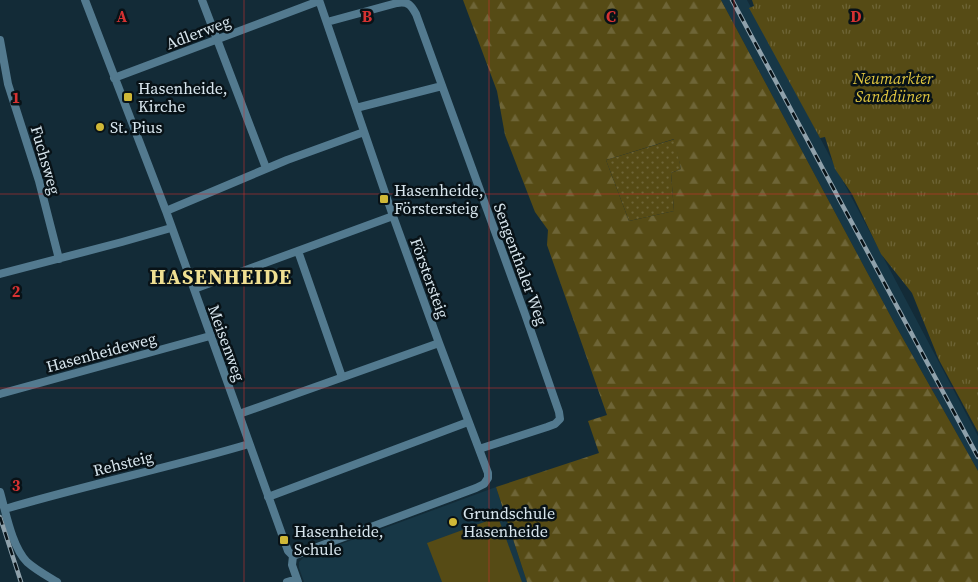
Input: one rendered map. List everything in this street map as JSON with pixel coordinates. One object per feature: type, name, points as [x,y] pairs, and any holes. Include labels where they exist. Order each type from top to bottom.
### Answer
[{"type":"street","name":"Meisenweg","points":[[85,0],[166,211],[288,551],[293,556],[292,564],[298,581]]},
{"type":"street","points":[[202,0],[266,168]]},
{"type":"street","name":"Adlerweg","points":[[114,78],[319,0]]},
{"type":"street","name":"Förstersteig","points":[[293,556],[476,488],[488,480],[488,473],[393,216],[319,0]]},
{"type":"street","name":"Sengenthaler Weg","points":[[327,22],[397,2],[406,2],[411,5],[416,14],[534,341],[559,412],[560,418],[558,422],[547,428],[479,449]]},
{"type":"street","name":"Fuchsweg","points":[[0,40],[4,85],[39,181],[59,259]]},
{"type":"street","points":[[356,108],[442,86]]},
{"type":"street","points":[[166,211],[266,168],[364,132]]},
{"type":"street","points":[[194,289],[393,216]]},
{"type":"street","points":[[0,274],[172,228]]},
{"type":"street","points":[[298,251],[342,378]]},
{"type":"street","name":"Hasenheideweg","points":[[0,394],[210,336]]},
{"type":"street","points":[[239,414],[439,343]]},
{"type":"street","points":[[268,497],[468,422]]},
{"type":"street","name":"Rehsteig","points":[[4,509],[249,444]]},
{"type":"street","points":[[0,492],[13,536],[25,559],[57,582]]},
{"type":"street","points":[[286,582],[298,581]]},
{"type":"shaded area","points":[[721,0],[747,0],[978,436],[978,471],[897,328]]},
{"type":"shaded area","name":"Grundschule Hasenheide","points":[[496,487],[527,582],[304,582],[299,568],[299,562],[303,558]]},
{"type":"shaded area","points":[[0,510],[23,582],[18,582],[0,524]]},
{"type":"green space","points":[[463,0],[721,0],[897,328],[978,471],[978,582],[527,582],[496,487],[599,453],[588,421],[607,415],[547,245],[548,230],[535,212],[505,135],[497,91]],"holes":[[[674,139],[681,169],[671,173],[674,211],[629,221],[606,160]]]},
{"type":"green space","name":"Neumarkter Sanddünen","points":[[752,0],[978,0],[978,432],[939,360],[912,293],[881,254],[852,194],[835,169],[825,137],[820,138],[749,8],[754,6]]},
{"type":"green space","points":[[675,139],[681,169],[671,173],[674,211],[629,221],[606,160]]},
{"type":"green space","points":[[498,517],[522,582],[442,582],[427,543]]},
{"type":"railway","points":[[732,0],[978,457]]},
{"type":"railway","points":[[0,517],[21,582]]},
{"type":"place","name":"Hasenheide, Kirche","points":[[128,97]]},
{"type":"place","name":"St. Pius","points":[[100,127]]},
{"type":"place","name":"Hasenheide, Förstersteig","points":[[384,199]]},
{"type":"place","name":"Grundschule Hasenheide","points":[[453,522]]},
{"type":"place","name":"Hasenheide, Schule","points":[[284,540]]},
{"type":"district","name":"HASENHEIDE","points":[[221,277]]}]
